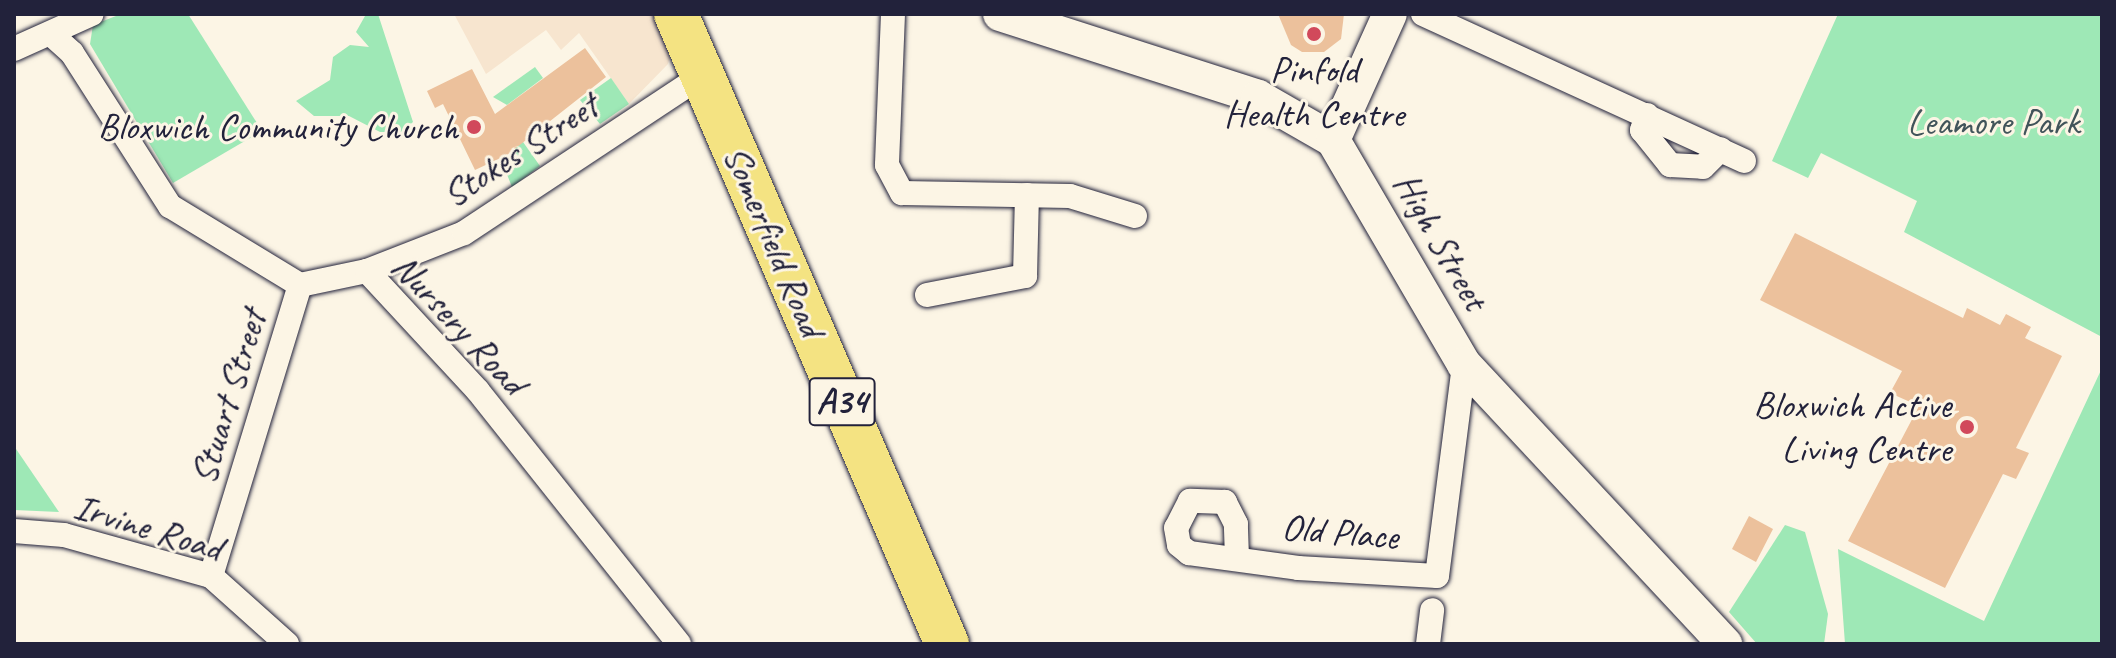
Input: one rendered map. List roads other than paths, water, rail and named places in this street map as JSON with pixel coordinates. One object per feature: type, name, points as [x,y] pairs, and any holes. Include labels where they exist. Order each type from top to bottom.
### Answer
[{"type":"highway","name":"Somerfield Road","points":[[683,18],[704,74],[947,644]]},
{"type":"main road","name":"High Street","points":[[1000,14],[1258,97],[1333,140],[1464,364],[1725,644]]},
{"type":"main road","points":[[1333,140],[1390,14]]},
{"type":"street","points":[[14,49],[92,14]]},
{"type":"street","points":[[893,14],[887,165],[895,186],[912,196],[1027,195],[1086,199],[1135,216]]},
{"type":"street","points":[[1423,14],[1744,161]]},
{"type":"street","points":[[51,34],[72,53],[170,206],[300,285]]},
{"type":"street","name":"Stokes Street","points":[[367,271],[464,233],[704,74]]},
{"type":"street","points":[[1647,115],[1642,130],[1670,165],[1703,167],[1721,149]]},
{"type":"street","points":[[927,295],[1025,276],[1027,195]]},
{"type":"street","name":"Nursery Road","points":[[300,285],[367,271],[478,391],[679,644]]},
{"type":"street","name":"Stuart Street","points":[[211,576],[300,285]]},
{"type":"street","name":"Old Place","points":[[1237,558],[1437,576],[1464,364]]},
{"type":"street","name":"Irvine Road","points":[[14,531],[64,535],[211,576],[287,644]]},
{"type":"street","points":[[1428,644],[1432,610]]},
{"type":"place","name":"Pinfold Health Centre","points":[[1314,34]]},
{"type":"place","name":"Bloxwich Community Church","points":[[474,127]]},
{"type":"place","name":"Bloxwich Active Living Centre","points":[[1967,427]]},
{"type":"park label","name":"Leamore Park","points":[[1993,122]]}]
